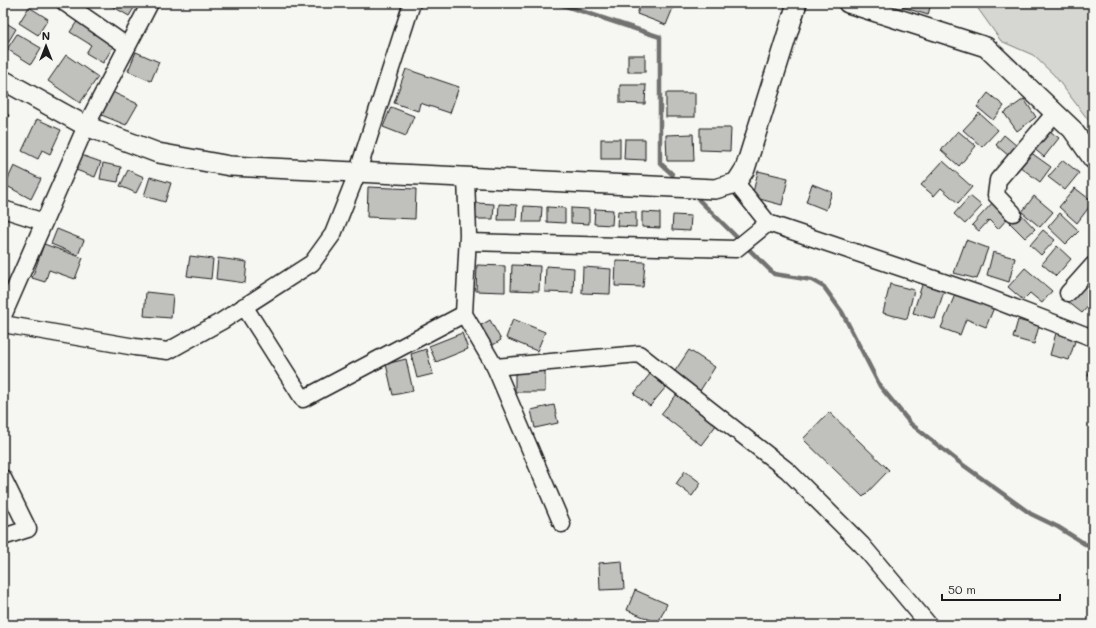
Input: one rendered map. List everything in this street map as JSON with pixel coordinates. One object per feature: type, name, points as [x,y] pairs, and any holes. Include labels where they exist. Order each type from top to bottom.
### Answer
[{"type":"street","points":[[65,3],[127,46]]},
{"type":"street","points":[[3,316],[86,126],[150,3]]},
{"type":"street","points":[[3,324],[135,347],[168,350],[222,321],[312,263],[332,234],[358,171],[412,3]]},
{"type":"street","points":[[3,80],[86,126],[158,153],[230,166],[715,189],[736,183],[745,169],[797,3]]},
{"type":"street","points":[[848,3],[986,47],[1072,129],[1093,159]]},
{"type":"street","points":[[1013,213],[996,195],[998,180],[1055,113]]},
{"type":"street","points":[[466,177],[468,242],[464,314],[495,367],[562,524]]},
{"type":"street","points":[[736,183],[768,223],[979,294],[1093,338]]},
{"type":"street","points":[[3,208],[44,222]]},
{"type":"street","points":[[468,242],[736,249],[768,223]]},
{"type":"street","points":[[1068,292],[1093,265]]},
{"type":"street","points":[[244,306],[302,399],[464,314]]},
{"type":"street","points":[[495,367],[639,354],[788,471],[862,544],[929,625]]},
{"type":"street","points":[[3,478],[28,529],[3,537]]},
{"type":"shaded area","points":[[974,3],[1093,3],[1093,126],[1054,75],[1033,55],[1001,41]]},
{"type":"building","points":[[111,3],[137,3],[129,16],[110,5]]},
{"type":"building","points":[[641,3],[675,3],[666,25],[637,14]]},
{"type":"building","points":[[904,3],[931,3],[928,15],[902,7]]},
{"type":"building","points":[[29,7],[48,19],[38,35],[19,23]]},
{"type":"building","points":[[78,20],[115,44],[103,63],[86,53],[91,45],[70,32]]},
{"type":"building","points":[[3,21],[16,29],[4,49],[3,48]]},
{"type":"building","points":[[17,34],[41,48],[31,64],[7,49]]},
{"type":"building","points":[[136,52],[159,62],[151,81],[128,71]]},
{"type":"building","points":[[66,55],[98,77],[80,103],[48,81]]},
{"type":"building","points":[[628,55],[645,55],[645,72],[628,72]]},
{"type":"building","points":[[406,69],[459,87],[450,113],[420,103],[418,111],[394,103]]},
{"type":"building","points":[[620,85],[646,85],[645,104],[620,103]]},
{"type":"building","points":[[110,91],[138,104],[126,125],[99,114]]},
{"type":"building","points":[[666,93],[695,93],[695,117],[666,117]]},
{"type":"building","points":[[988,93],[1004,106],[993,120],[977,107]]},
{"type":"building","points":[[1024,99],[1036,117],[1017,131],[1004,113]]},
{"type":"building","points":[[391,107],[414,116],[406,136],[383,127]]},
{"type":"building","points":[[3,113],[9,115],[3,130]]},
{"type":"building","points":[[979,113],[998,130],[982,147],[963,130]]},
{"type":"building","points":[[37,119],[61,130],[50,154],[42,150],[38,159],[22,151]]},
{"type":"building","points":[[700,128],[731,128],[730,151],[700,150]]},
{"type":"building","points":[[1047,129],[1059,138],[1044,157],[1032,147]]},
{"type":"building","points":[[958,131],[976,146],[959,166],[941,150]]},
{"type":"building","points":[[693,134],[694,161],[667,161],[666,135]]},
{"type":"building","points":[[1004,135],[1017,146],[1009,156],[996,145]]},
{"type":"building","points":[[601,139],[620,139],[620,159],[601,159]]},
{"type":"building","points":[[625,139],[645,139],[645,160],[624,159]]},
{"type":"building","points":[[1030,152],[1051,167],[1040,182],[1019,166]]},
{"type":"building","points":[[81,155],[101,162],[95,177],[76,170]]},
{"type":"building","points":[[1063,160],[1079,173],[1065,190],[1048,177]]},
{"type":"building","points":[[943,161],[972,187],[958,203],[941,188],[934,196],[921,185]]},
{"type":"building","points":[[103,163],[121,167],[118,182],[100,179]]},
{"type":"building","points":[[14,166],[41,179],[31,199],[5,185]]},
{"type":"building","points":[[128,170],[144,177],[136,193],[120,186]]},
{"type":"building","points":[[758,171],[788,178],[782,205],[752,197]]},
{"type":"building","points":[[150,177],[171,183],[165,202],[144,196]]},
{"type":"building","points":[[812,184],[832,192],[826,210],[806,202]]},
{"type":"building","points":[[368,187],[416,189],[415,219],[367,217]]},
{"type":"building","points":[[1075,188],[1093,202],[1077,223],[1059,207]]},
{"type":"building","points":[[970,196],[982,206],[965,224],[954,214]]},
{"type":"building","points":[[1034,196],[1053,212],[1040,227],[1022,212]]},
{"type":"building","points":[[995,200],[1005,210],[1002,213],[1008,218],[998,229],[989,220],[979,231],[972,225]]},
{"type":"building","points":[[476,203],[494,204],[493,219],[475,219]]},
{"type":"building","points":[[499,204],[517,205],[516,220],[498,220]]},
{"type":"building","points":[[524,206],[542,207],[541,222],[523,222]]},
{"type":"building","points":[[547,207],[565,208],[565,223],[547,222]]},
{"type":"building","points":[[571,208],[589,209],[589,224],[571,223]]},
{"type":"building","points":[[595,209],[613,210],[612,225],[594,224]]},
{"type":"building","points":[[618,211],[636,212],[636,227],[617,226]]},
{"type":"building","points":[[642,212],[660,213],[660,228],[642,227]]},
{"type":"building","points":[[1020,213],[1035,229],[1025,238],[1010,223]]},
{"type":"building","points":[[1060,213],[1079,231],[1066,244],[1048,227]]},
{"type":"building","points":[[673,215],[691,216],[690,231],[672,230]]},
{"type":"building","points":[[57,229],[84,240],[78,255],[51,244]]},
{"type":"building","points":[[1043,230],[1055,240],[1041,255],[1030,245]]},
{"type":"building","points":[[966,240],[988,248],[977,279],[954,273]]},
{"type":"building","points":[[44,244],[83,258],[75,279],[49,270],[45,282],[32,278]]},
{"type":"building","points":[[1057,246],[1071,259],[1056,276],[1042,264]]},
{"type":"building","points":[[993,252],[1015,258],[1009,282],[987,275]]},
{"type":"building","points":[[190,256],[213,259],[211,279],[187,276]]},
{"type":"building","points":[[218,258],[247,262],[245,283],[216,279]]},
{"type":"building","points":[[616,261],[645,262],[643,287],[615,286]]},
{"type":"building","points":[[477,265],[505,266],[505,292],[476,291]]},
{"type":"building","points":[[512,265],[540,266],[539,291],[511,290]]},
{"type":"building","points":[[546,266],[574,268],[573,293],[545,292]]},
{"type":"building","points":[[583,267],[611,269],[610,294],[582,293]]},
{"type":"building","points":[[1025,268],[1052,291],[1042,303],[1030,293],[1023,300],[1008,287]]},
{"type":"building","points":[[1093,277],[1093,301],[1082,313],[1067,301]]},
{"type":"building","points":[[923,282],[945,288],[935,319],[913,313]]},
{"type":"building","points":[[890,284],[914,290],[907,319],[883,313]]},
{"type":"building","points":[[957,290],[995,305],[986,327],[966,319],[960,335],[941,328]]},
{"type":"building","points":[[146,292],[173,295],[171,318],[144,316]]},
{"type":"building","points":[[513,319],[545,332],[537,351],[506,338]]},
{"type":"building","points":[[490,320],[501,340],[490,347],[478,327]]},
{"type":"building","points":[[1018,320],[1039,326],[1034,344],[1013,338]]},
{"type":"building","points":[[462,333],[468,349],[436,362],[429,346]]},
{"type":"building","points":[[1056,333],[1076,338],[1069,360],[1050,355]]},
{"type":"building","points":[[426,349],[433,374],[417,378],[411,354]]},
{"type":"building","points":[[689,350],[715,367],[698,394],[671,377]]},
{"type":"building","points":[[406,359],[413,391],[393,395],[386,364]]},
{"type":"building","points":[[1093,361],[1093,378],[1088,376]]},
{"type":"building","points":[[545,367],[545,392],[515,392],[515,368]]},
{"type":"building","points":[[650,374],[666,387],[650,406],[634,394]]},
{"type":"building","points":[[678,393],[717,424],[701,445],[661,414]]},
{"type":"building","points":[[554,405],[558,423],[535,428],[531,410]]},
{"type":"building","points":[[829,412],[889,470],[863,497],[803,439]]},
{"type":"building","points":[[685,471],[701,483],[692,496],[676,484]]},
{"type":"building","points":[[622,561],[624,589],[600,590],[599,563]]},
{"type":"building","points":[[635,590],[667,604],[658,623],[627,610]]},
{"type":"waterway","points":[[557,3],[660,37],[660,163],[672,174]]},
{"type":"waterway","points":[[699,200],[774,274],[812,280],[824,287],[842,312],[880,386],[911,424],[959,462],[1031,514],[1058,527],[1093,549]]}]
